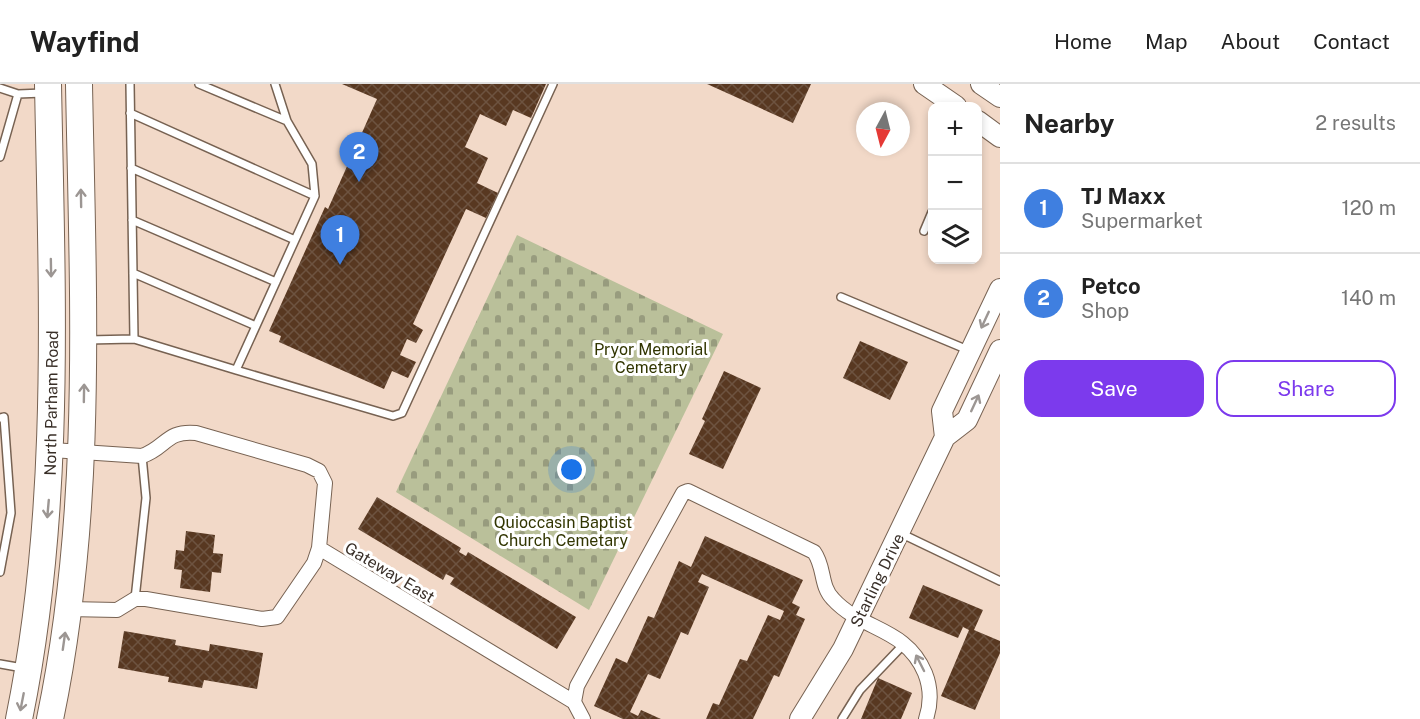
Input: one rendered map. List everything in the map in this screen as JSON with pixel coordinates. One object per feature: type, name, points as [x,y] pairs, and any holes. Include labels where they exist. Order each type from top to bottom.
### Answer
[{"type":"highway","name":"North Parham Road","points":[[50,719],[68,609],[83,452],[84,340],[79,84]]},
{"type":"highway","name":"North Parham Road","points":[[19,719],[45,542],[52,450],[48,89]]},
{"type":"street","points":[[924,84],[950,102]]},
{"type":"street","points":[[981,84],[1000,97]]},
{"type":"street","points":[[982,124],[1000,136]]},
{"type":"street","name":"Starling Drive","points":[[945,437],[942,411],[1000,289]]},
{"type":"street","name":"Starling Drive","points":[[800,719],[859,618],[945,437],[967,420],[1000,350]]},
{"type":"street","points":[[52,450],[142,456],[150,454],[174,434],[182,432],[196,433],[307,465],[319,471],[325,483],[320,548]]},
{"type":"street","points":[[583,719],[574,702],[577,686],[683,493],[688,491],[814,552],[819,559],[828,593],[834,601],[859,618],[905,643],[914,652],[928,679],[930,706],[926,719]]},
{"type":"street","name":"Gateway East","points":[[135,599],[262,619],[278,617],[314,563],[320,548],[574,702]]},
{"type":"street","points":[[68,609],[117,610],[135,599]]},
{"type":"lane","points":[[130,84],[134,339]]},
{"type":"lane","points":[[199,84],[287,121]]},
{"type":"lane","points":[[236,370],[315,196],[312,164],[287,121],[276,84]]},
{"type":"lane","points":[[84,340],[134,339],[393,416],[402,413],[553,84]]},
{"type":"lane","points":[[0,88],[18,94],[48,89]]},
{"type":"lane","points":[[0,157],[18,94]]},
{"type":"lane","points":[[130,113],[315,196]]},
{"type":"lane","points":[[131,168],[295,240]]},
{"type":"lane","points":[[132,220],[276,282]]},
{"type":"lane","points":[[924,231],[928,223]]},
{"type":"lane","points":[[133,273],[256,327]]},
{"type":"lane","points":[[841,297],[970,351]]},
{"type":"lane","points":[[0,418],[4,417],[11,513],[0,572]]},
{"type":"lane","points":[[135,599],[146,498],[142,456]]},
{"type":"lane","points":[[900,532],[1000,581]]},
{"type":"lane","points":[[842,719],[860,690],[905,643]]},
{"type":"lane","points":[[0,664],[28,669]]},
{"type":"green space","points":[[517,235],[723,334],[589,610],[396,492]]},
{"type":"building","points":[[342,84],[546,84],[531,118],[513,110],[506,126],[480,114],[465,147],[488,158],[477,183],[498,193],[486,218],[466,209],[413,324],[423,330],[416,343],[407,339],[400,355],[416,362],[408,378],[392,371],[384,389],[279,342],[281,336],[269,331],[325,207],[328,209],[377,99]]},
{"type":"building","points":[[707,84],[811,84],[793,123]]},
{"type":"building","points":[[860,341],[908,362],[890,400],[843,378]]},
{"type":"building","points":[[724,371],[761,388],[723,469],[689,454],[705,421],[702,419]]},
{"type":"building","points":[[377,497],[461,548],[459,552],[466,556],[468,552],[576,617],[557,649],[450,584],[454,578],[446,574],[443,580],[358,529]]},
{"type":"building","points":[[186,531],[215,535],[213,553],[223,554],[221,573],[212,572],[210,592],[180,588],[182,570],[174,569],[176,550],[184,551]]},
{"type":"building","points":[[705,536],[803,580],[792,603],[800,607],[796,615],[805,619],[779,677],[774,675],[753,719],[706,719],[713,703],[719,705],[740,659],[747,661],[768,615],[780,620],[784,611],[702,574],[698,582],[709,587],[688,635],[681,632],[660,679],[648,674],[630,712],[638,716],[641,710],[661,719],[623,719],[594,706],[616,658],[627,663],[648,616],[654,618],[679,561],[691,567]]},
{"type":"building","points":[[923,585],[983,610],[974,630],[1000,641],[1000,653],[975,710],[941,696],[969,630],[963,627],[958,638],[909,618]]},
{"type":"building","points":[[124,631],[176,640],[175,645],[209,651],[210,644],[263,653],[257,689],[204,680],[202,688],[168,682],[169,677],[118,668]]},
{"type":"building","points":[[878,678],[912,693],[901,719],[861,719]]},
{"type":"place","name":"Petco","points":[[359,182]]},
{"type":"place","name":"TJ Maxx","points":[[340,265]]},
{"type":"park label","name":"Pryor Memorial Cemetary","points":[[651,358]]},
{"type":"park label","name":"Quioccasin Baptist Church Cemetary","points":[[563,531]]}]
